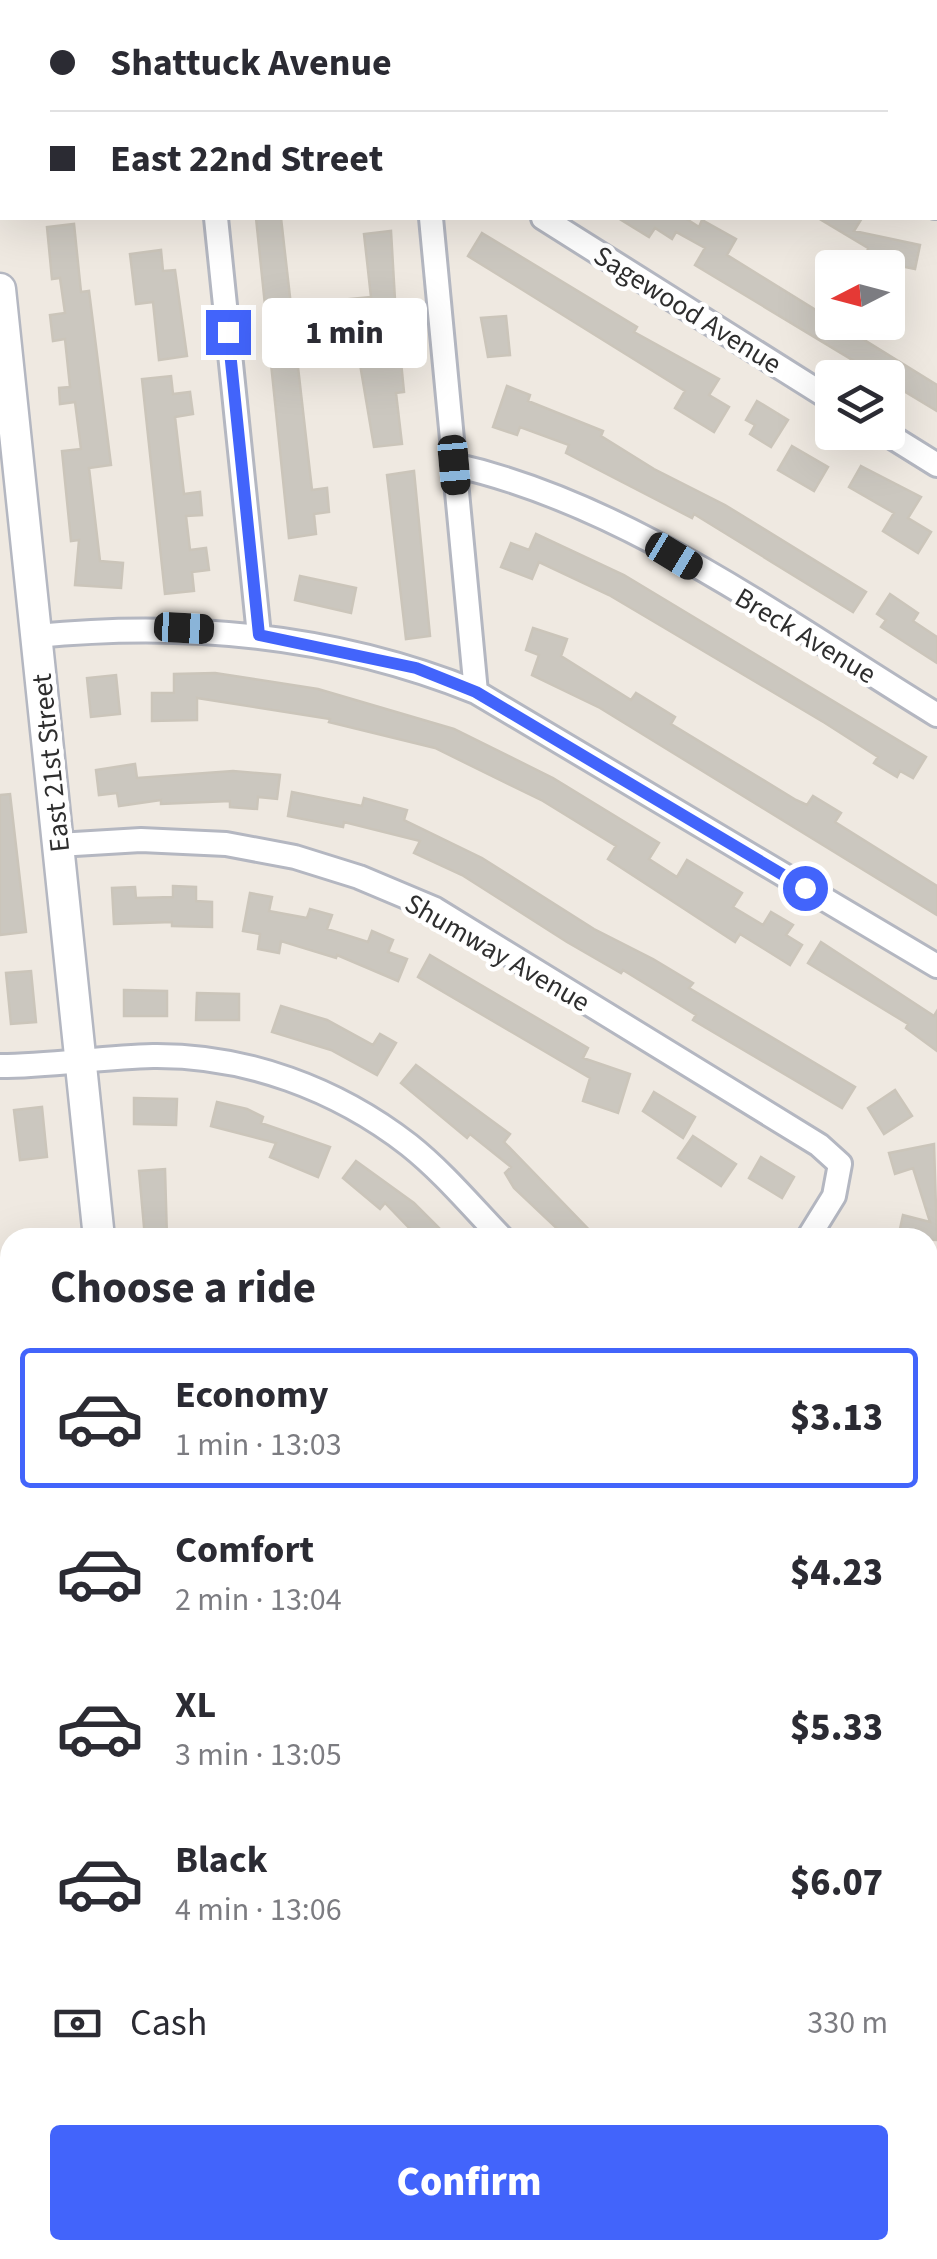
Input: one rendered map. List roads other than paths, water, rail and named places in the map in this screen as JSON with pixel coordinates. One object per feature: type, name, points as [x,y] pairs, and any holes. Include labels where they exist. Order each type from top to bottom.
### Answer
[{"type":"street","points":[[216,220],[259,635]]},
{"type":"street","points":[[430,220],[476,692]]},
{"type":"street","name":"Sagewood Avenue","points":[[547,220],[815,389]]},
{"type":"street","name":"East 21st Street","points":[[0,289],[5,390],[36,636],[98,1228]]},
{"type":"street","points":[[905,445],[937,466]]},
{"type":"street","name":"Breck Avenue","points":[[454,465],[505,476],[642,536],[937,714]]},
{"type":"street","points":[[36,636],[184,628],[259,635],[416,668],[476,692],[937,966]]},
{"type":"street","name":"Shumway Avenue","points":[[58,845],[141,840],[226,844],[295,857],[359,877],[435,909],[819,1145],[840,1164],[834,1196],[814,1228]]},
{"type":"street","points":[[0,1066],[194,1058],[299,1083],[354,1106],[412,1147],[492,1228]]}]
